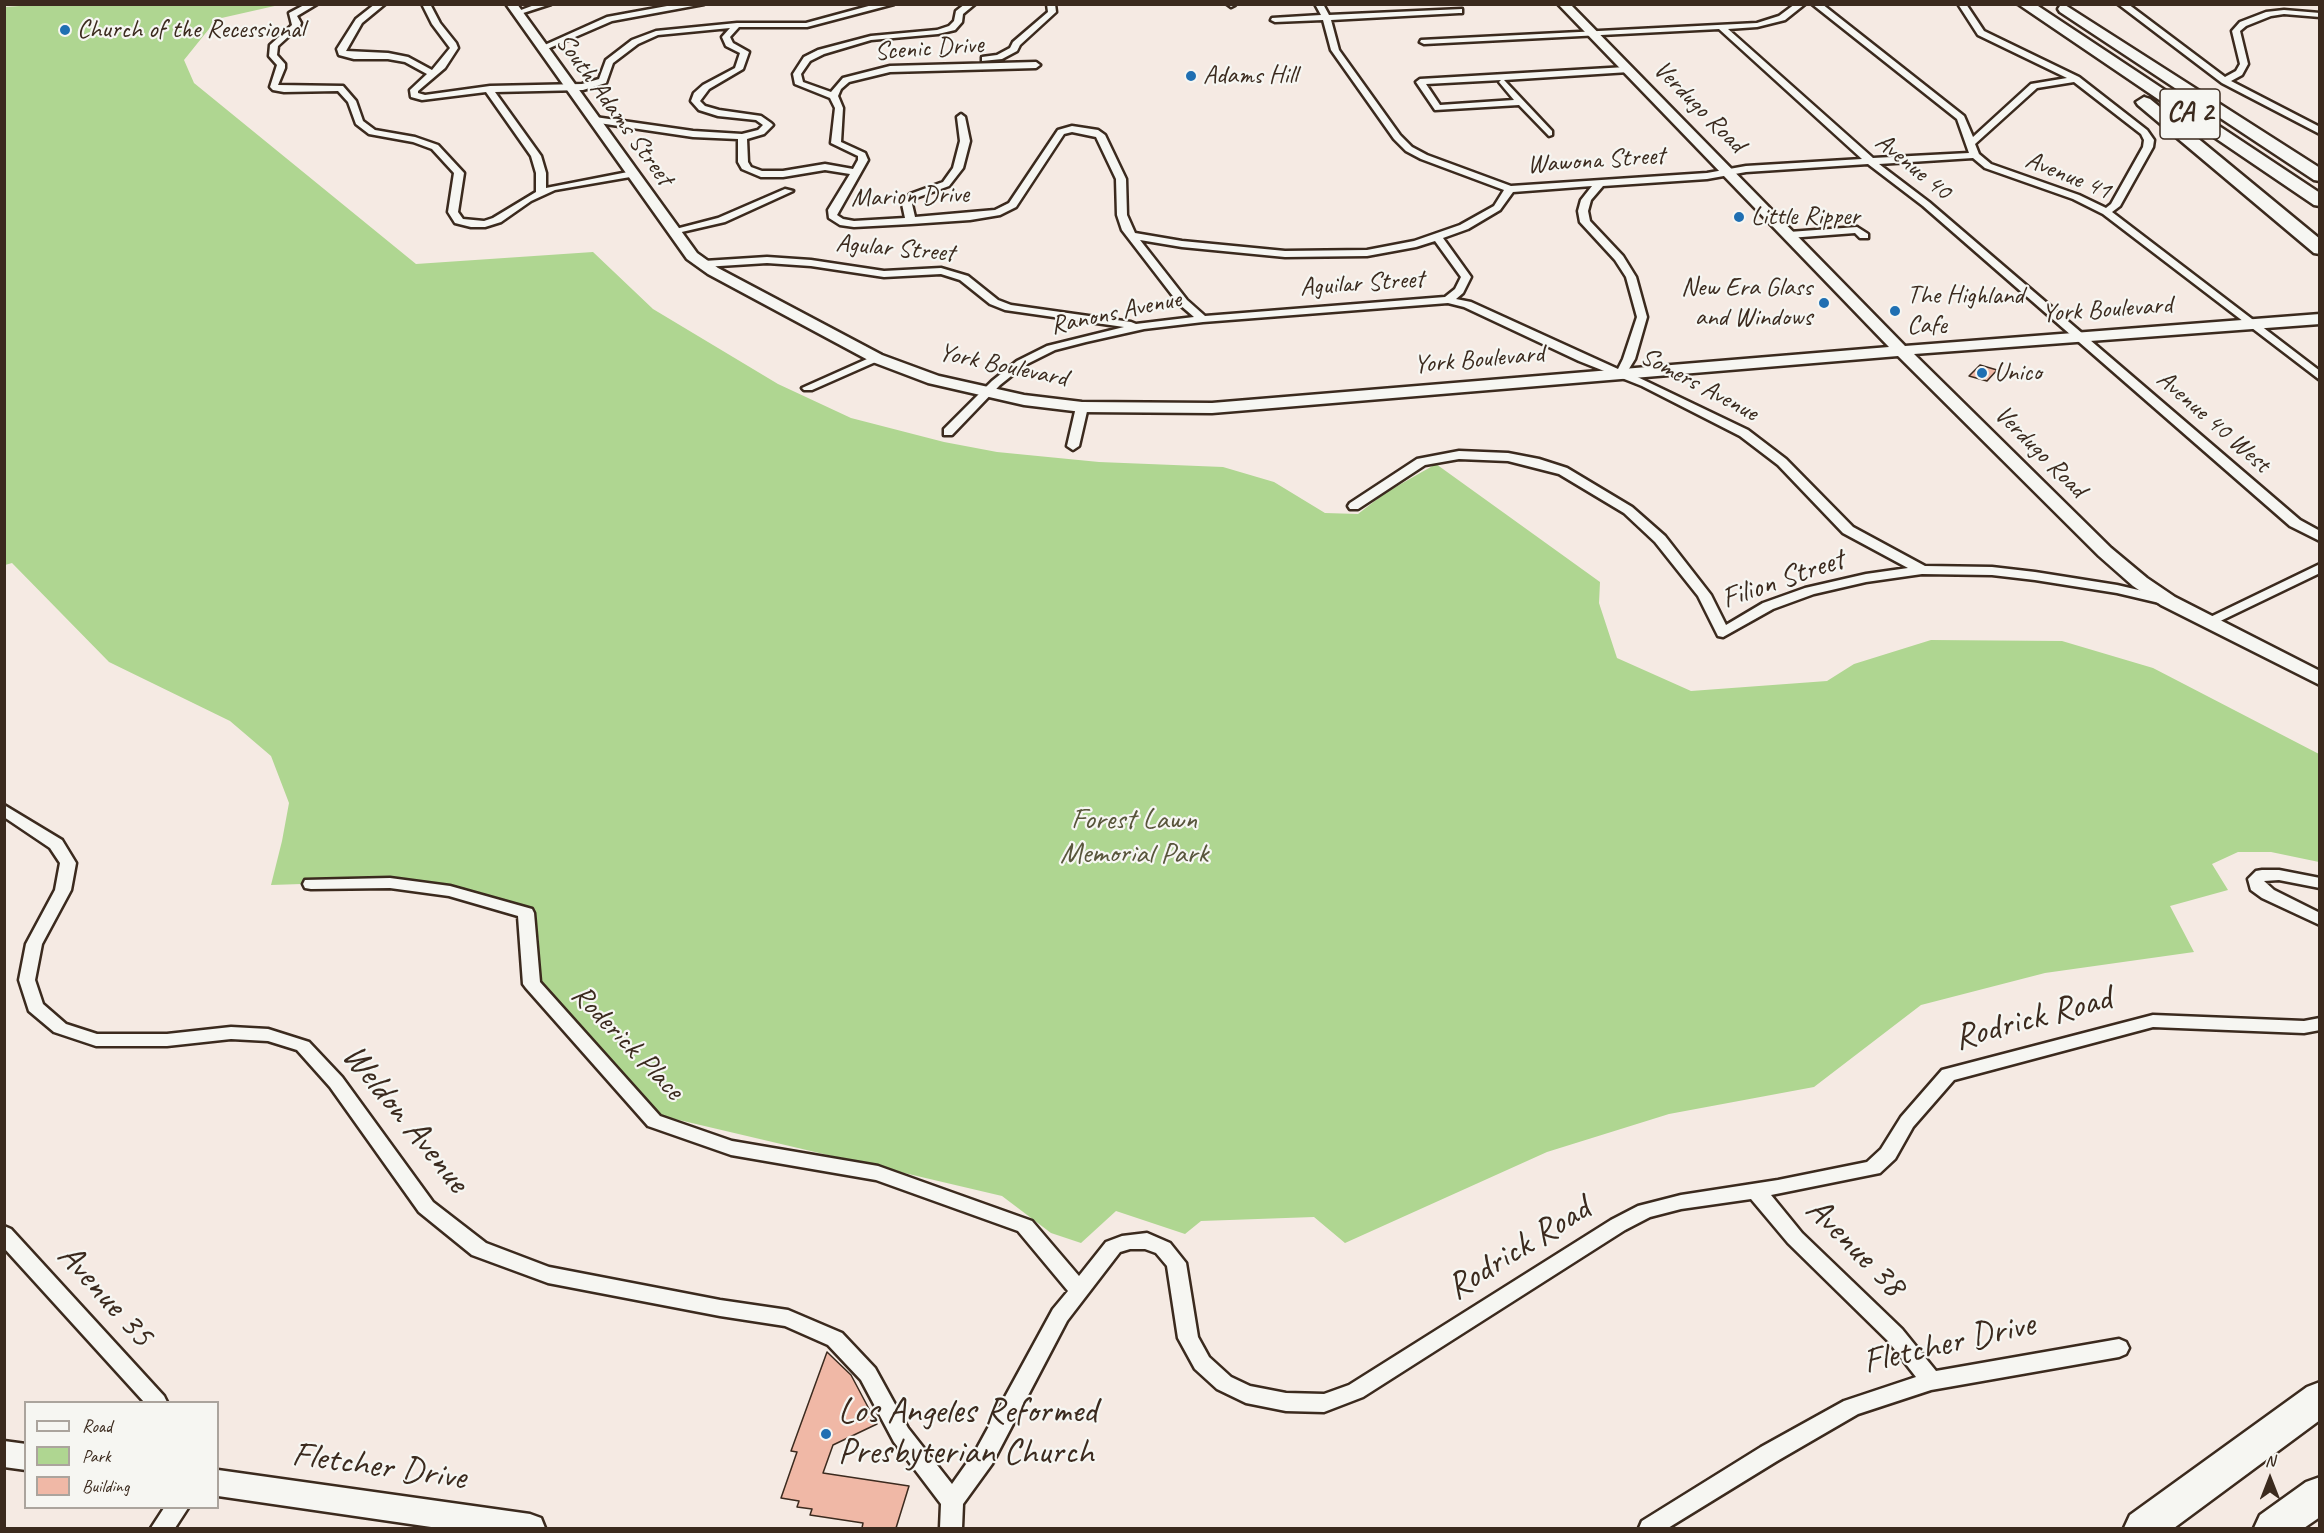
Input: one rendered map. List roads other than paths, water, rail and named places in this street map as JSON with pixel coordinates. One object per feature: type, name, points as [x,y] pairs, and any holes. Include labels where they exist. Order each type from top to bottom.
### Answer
[{"type":"highway","name":"CA 2","points":[[2025,4],[2319,201]]},
{"type":"highway","name":"CA 2","points":[[2063,7],[2319,177]]},
{"type":"highway","points":[[2063,7],[2101,20],[2258,116]]},
{"type":"highway","points":[[2060,27],[2079,49],[2319,249]]},
{"type":"highway","points":[[2144,1528],[2319,1398]]},
{"type":"highway","points":[[2274,1528],[2319,1494]]},
{"type":"street","points":[[313,4],[292,15],[297,23],[296,26],[274,45],[273,56],[281,64],[281,68],[273,85],[276,88],[340,88],[352,101],[358,122],[363,127],[372,132],[415,140],[435,147],[459,173],[453,212],[459,220],[471,224],[485,224],[541,193],[575,184],[633,174]]},
{"type":"street","points":[[381,4],[359,21],[341,49],[342,53],[354,56],[388,56],[408,60],[433,74]]},
{"type":"street","points":[[426,4],[436,24],[454,48],[442,66],[414,90],[414,95],[425,98],[490,89],[572,88],[603,81],[609,63],[645,37],[679,29],[737,25],[807,25],[838,15],[890,4]]},
{"type":"street","points":[[514,9],[547,4]]},
{"type":"street","points":[[542,48],[610,19],[700,4]]},
{"type":"street","points":[[834,96],[799,84],[797,74],[807,59],[822,52],[871,38],[938,32],[952,28],[958,22],[959,13],[971,4]]},
{"type":"street","points":[[968,66],[1014,50],[1016,44],[1046,20],[1052,12],[1051,4]]},
{"type":"street","points":[[1319,4],[1327,18],[1335,50],[1369,100],[1409,149],[1424,157],[1510,189]]},
{"type":"street","name":"Verdugo Road","points":[[1563,4],[1902,351],[2104,552],[2140,582],[2168,601],[2319,678]]},
{"type":"street","points":[[1424,42],[1757,25],[1782,18],[1801,4]]},
{"type":"street","points":[[1816,4],[1961,118],[1975,155]]},
{"type":"street","points":[[1962,4],[1981,33],[2076,79],[2144,132],[2149,140],[2148,147],[2115,206],[2106,212]]},
{"type":"street","points":[[2122,4],[2225,81],[2319,131]]},
{"type":"street","points":[[2264,6],[2284,12],[2319,15]]},
{"type":"street","name":"South Adams Street","points":[[514,9],[596,120],[677,236]]},
{"type":"street","points":[[1275,20],[1459,11]]},
{"type":"street","points":[[2225,81],[2239,73],[2244,64],[2236,31],[2254,19],[2284,12]]},
{"type":"street","points":[[596,120],[693,135],[742,136],[761,132],[768,125],[758,117],[718,113],[702,108],[695,101],[697,95],[706,87],[739,69],[745,52],[726,40],[737,25]]},
{"type":"street","name":"Avenue 40","points":[[1721,27],[1871,162],[1926,204],[2080,337]]},
{"type":"street","name":"Scenic Drive","points":[[834,96],[837,88],[846,80],[890,69],[1036,65]]},
{"type":"street","points":[[1521,102],[1438,108],[1420,82],[1626,70]]},
{"type":"street","points":[[1970,144],[2034,86],[2076,79]]},
{"type":"street","points":[[1503,82],[1549,133]]},
{"type":"street","points":[[490,89],[491,94],[536,156],[541,173],[541,193]]},
{"type":"street","name":"Marion Drive","points":[[834,96],[839,108],[836,143],[862,155],[863,160],[832,210],[832,216],[840,222],[854,224],[997,213],[1013,205],[1061,132],[1072,129],[1090,129]]},
{"type":"street","points":[[911,221],[907,204],[913,196],[946,184],[958,168],[965,141],[961,117]]},
{"type":"street","name":"Ranons Avenue","points":[[1090,129],[1100,135],[1121,179],[1122,215],[1127,230],[1183,302],[1203,319]]},
{"type":"street","points":[[742,136],[743,162],[752,172],[783,174],[825,167],[857,172]]},
{"type":"street","name":"Wawona Street","points":[[1132,236],[1245,251],[1319,255],[1367,253],[1438,238],[1486,216],[1497,208],[1510,189],[1975,155]]},
{"type":"street","name":"Avenue 41","points":[[1975,155],[1988,166],[2020,179],[2076,196],[2106,212],[2319,377]]},
{"type":"street","name":"Somers Avenue","points":[[1600,183],[1586,200],[1583,211],[1586,222],[1619,258],[1631,277],[1642,317],[1629,359],[1620,374],[1646,384],[1744,433],[1782,462],[1848,530],[1922,570]]},
{"type":"street","points":[[677,236],[788,191]]},
{"type":"street","points":[[1789,235],[1857,230],[1864,236]]},
{"type":"street","name":"York Boulevard","points":[[677,236],[692,256],[704,264],[876,358],[933,380],[986,393],[1082,407],[1160,410],[1212,408],[1902,351],[2319,320]]},
{"type":"street","name":"Aguilar Street","points":[[1203,319],[1448,300],[1459,291],[1466,277],[1438,238]]},
{"type":"street","name":"Agular Street","points":[[704,264],[767,260],[811,263],[884,274],[941,271],[955,273],[994,302],[1008,308],[1144,326]]},
{"type":"street","points":[[1448,300],[1467,304],[1620,374]]},
{"type":"street","name":"Ranons Avenue","points":[[948,432],[986,393],[1021,363],[1051,348],[1144,326],[1203,319]]},
{"type":"street","name":"Avenue 40 West","points":[[2080,337],[2295,523],[2319,537]]},
{"type":"street","points":[[807,388],[876,358]]},
{"type":"street","points":[[1073,446],[1082,407]]},
{"type":"street","name":"Filion Street","points":[[1354,506],[1401,472],[1421,462],[1459,455],[1480,454],[1535,462],[1563,471],[1628,510],[1660,539],[1704,595],[1723,633],[1768,606],[1810,591],[1866,578],[1922,570],[1992,571],[2035,576],[2117,589],[2168,601]]},
{"type":"street","points":[[2206,622],[2319,568]]},
{"type":"street","name":"Weldon Avenue","points":[[4,810],[56,844],[68,863],[63,890],[34,944],[27,980],[35,1007],[60,1028],[96,1040],[167,1040],[231,1033],[268,1035],[303,1046],[336,1082],[426,1207],[479,1249],[548,1275],[788,1318],[835,1339],[868,1374],[901,1435],[952,1501]]},
{"type":"street","points":[[2319,883],[2279,875],[2262,875],[2256,879],[2257,886],[2268,894],[2319,920]]},
{"type":"street","name":"Roderick Place","points":[[311,884],[390,883],[450,891],[526,912],[532,984],[654,1121],[731,1148],[878,1173],[1025,1226],[1078,1289]]},
{"type":"street","name":"Rodrick Road","points":[[952,1501],[984,1456],[1060,1315],[1078,1289],[1113,1248],[1129,1242],[1147,1242],[1162,1248],[1176,1263],[1188,1338],[1202,1363],[1224,1383],[1246,1394],[1286,1402],[1324,1403],[1356,1391],[1645,1211],[1682,1202],[1755,1191],[1873,1168],[1888,1154],[1907,1122],[1948,1075],[2153,1021],[2304,1027],[2319,1023]]},
{"type":"street","name":"Avenue 38","points":[[1755,1191],[1795,1238],[1895,1335],[1931,1381]]},
{"type":"street","name":"Avenue 35","points":[[4,1233],[156,1401]]},
{"type":"street","name":"Fletcher Drive","points":[[1650,1528],[1769,1454],[1851,1407],[1931,1381],[2120,1348]]},
{"type":"street","points":[[4,1454],[24,1457]]},
{"type":"street","name":"Fletcher Drive","points":[[219,1483],[530,1528]]},
{"type":"street","points":[[951,1528],[952,1501]]},
{"type":"street","points":[[162,1528],[176,1509]]},
{"type":"place","name":"Church of the Recessional","points":[[65,30]]},
{"type":"place","name":"Adams Hill","points":[[1191,76]]},
{"type":"place","name":"Little Ripper","points":[[1739,217]]},
{"type":"place","name":"New Era Glass and Windows","points":[[1824,303]]},
{"type":"place","name":"The Highland Cafe","points":[[1895,311]]},
{"type":"place","name":"Unico","points":[[1982,373]]},
{"type":"place","name":"Los Angeles Reformed Presbyterian Church","points":[[826,1434]]},
{"type":"park label","name":"Forest Lawn Memorial Park","points":[[1134,837]]}]
